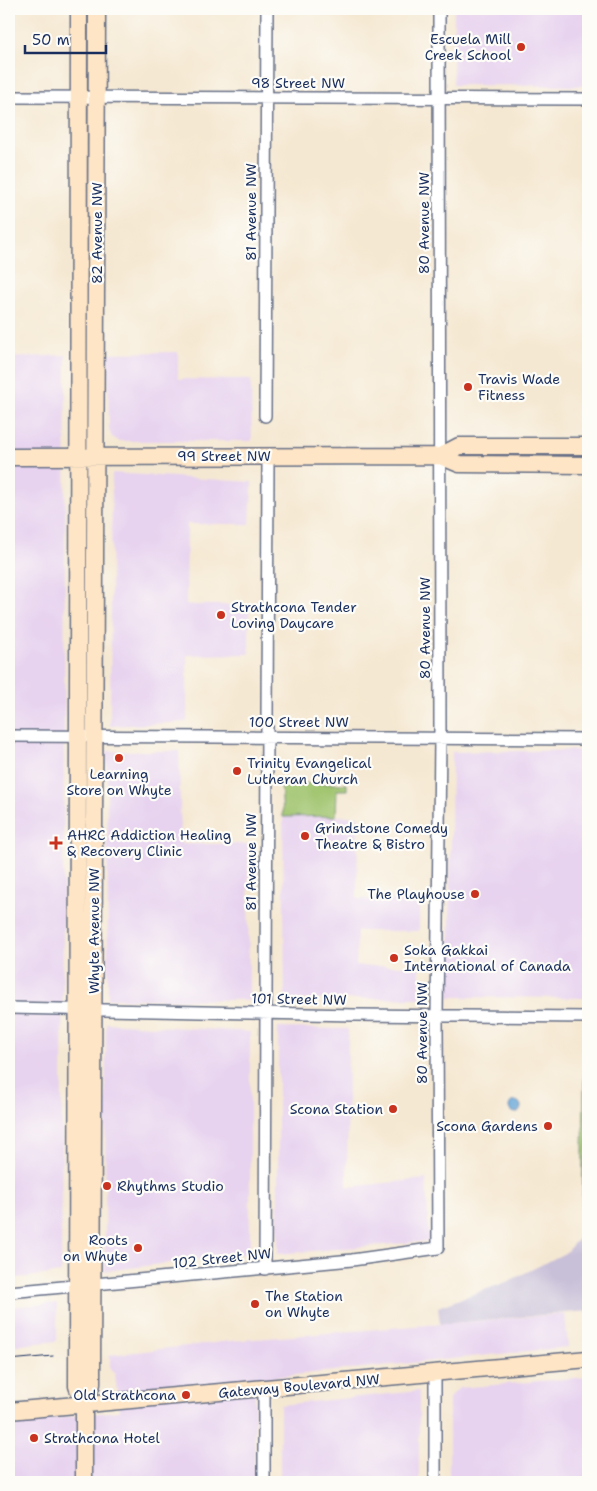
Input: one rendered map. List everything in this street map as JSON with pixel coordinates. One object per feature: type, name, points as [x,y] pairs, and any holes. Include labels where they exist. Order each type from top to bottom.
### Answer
[{"type":"main road","name":"82 Avenue NW","points":[[78,9],[78,456]]},
{"type":"main road","name":"82 Avenue NW","points":[[96,456],[97,9]]},
{"type":"main road","name":"99 Street NW","points":[[440,456],[459,446],[588,446]]},
{"type":"main road","name":"Whyte Avenue NW","points":[[78,456],[77,1009],[85,1285]]},
{"type":"main road","name":"Whyte Avenue NW","points":[[84,1482],[84,1404],[76,1386],[85,1285],[93,1010],[96,456]]},
{"type":"main road","name":"99 Street NW","points":[[9,457],[440,456],[459,464],[588,465]]},
{"type":"main road","name":"Gateway Boulevard NW","points":[[9,1411],[588,1358]]},
{"type":"street","name":"81 Avenue NW","points":[[265,416],[267,9]]},
{"type":"street","name":"80 Avenue NW","points":[[438,1248],[437,1016],[440,738],[439,9]]},
{"type":"street","name":"98 Street NW","points":[[9,98],[588,99]]},
{"type":"street","name":"81 Avenue NW","points":[[265,1269],[268,456]]},
{"type":"street","name":"100 Street NW","points":[[9,736],[588,739]]},
{"type":"street","name":"101 Street NW","points":[[9,1008],[588,1017]]},
{"type":"street","name":"102 Street NW","points":[[9,1292],[265,1269],[438,1248]]},
{"type":"street","points":[[435,1373],[435,1482]]},
{"type":"street","points":[[264,1389],[264,1482]]},
{"type":"shaded area","name":"Escuela Mill Creek School","points":[[454,9],[588,9],[588,86],[453,85]]},
{"type":"shaded area","points":[[178,352],[178,379],[251,380],[252,441],[119,441],[112,437],[109,430],[108,353]]},
{"type":"shaded area","points":[[66,355],[61,1273],[9,1279],[9,358]]},
{"type":"shaded area","points":[[112,473],[252,482],[250,524],[187,524],[186,605],[249,605],[249,654],[187,655],[187,722],[110,726]]},
{"type":"shaded area","points":[[588,750],[588,998],[449,997],[452,752]]},
{"type":"shaded area","points":[[107,751],[179,751],[181,844],[248,844],[249,1000],[108,999]]},
{"type":"shaded area","points":[[358,816],[357,899],[419,900],[419,931],[357,931],[356,966],[420,966],[420,998],[285,1000],[283,817]]},
{"type":"shaded area","points":[[106,1023],[250,1032],[250,1253],[105,1271]]},
{"type":"shaded area","points":[[278,1028],[348,1029],[347,1187],[426,1179],[429,1241],[278,1254]]},
{"type":"shaded area","points":[[588,1228],[588,1311],[440,1324],[438,1307],[509,1281],[565,1253]]},
{"type":"shaded area","points":[[57,1303],[57,1341],[9,1346],[9,1307]]},
{"type":"shaded area","name":"Old Strathcona","points":[[565,1314],[568,1347],[255,1379],[254,1482],[9,1482],[9,1423],[119,1411],[115,1374],[110,1369],[110,1355],[231,1341]]},
{"type":"shaded area","points":[[588,1377],[588,1482],[449,1482],[449,1398],[459,1388]]},
{"type":"shaded area","points":[[419,1391],[419,1482],[280,1482],[280,1405]]},
{"type":"green space","points":[[281,783],[347,784],[347,790],[337,790],[336,816],[283,817]]},
{"type":"green space","points":[[585,1029],[588,1029],[588,1218],[582,1218]]},
{"type":"water","points":[[513,1101],[517,1101],[521,1107],[517,1113],[513,1113],[509,1109],[509,1105]]},
{"type":"tram line","points":[[9,1360],[53,1356]]},
{"type":"place","name":"Escuela Mill Creek School","points":[[521,47]]},
{"type":"place","name":"Travis Wade Fitness","points":[[468,387]]},
{"type":"place","name":"Strathcona Tender Loving Daycare","points":[[221,615]]},
{"type":"place","name":"Learning Store on Whyte","points":[[119,758]]},
{"type":"place","name":"Trinity Evangelical Lutheran Church","points":[[237,771]]},
{"type":"place","name":"Grindstone Comedy Theatre & Bistro","points":[[305,836]]},
{"type":"place","name":"AHRC Addiction Healing & Recovery Clinic","points":[[56,843]]},
{"type":"place","name":"The Playhouse","points":[[475,894]]},
{"type":"place","name":"Soka Gakkai International of Canada","points":[[394,958]]},
{"type":"place","name":"Scona Station","points":[[393,1109]]},
{"type":"place","name":"Scona Gardens","points":[[548,1126]]},
{"type":"place","name":"Rhythms Studio","points":[[107,1186]]},
{"type":"place","name":"Roots on Whyte","points":[[138,1248]]},
{"type":"place","name":"The Station on Whyte","points":[[255,1304]]},
{"type":"place","name":"Old Strathcona","points":[[186,1395]]},
{"type":"place","name":"Strathcona Hotel","points":[[34,1438]]}]
